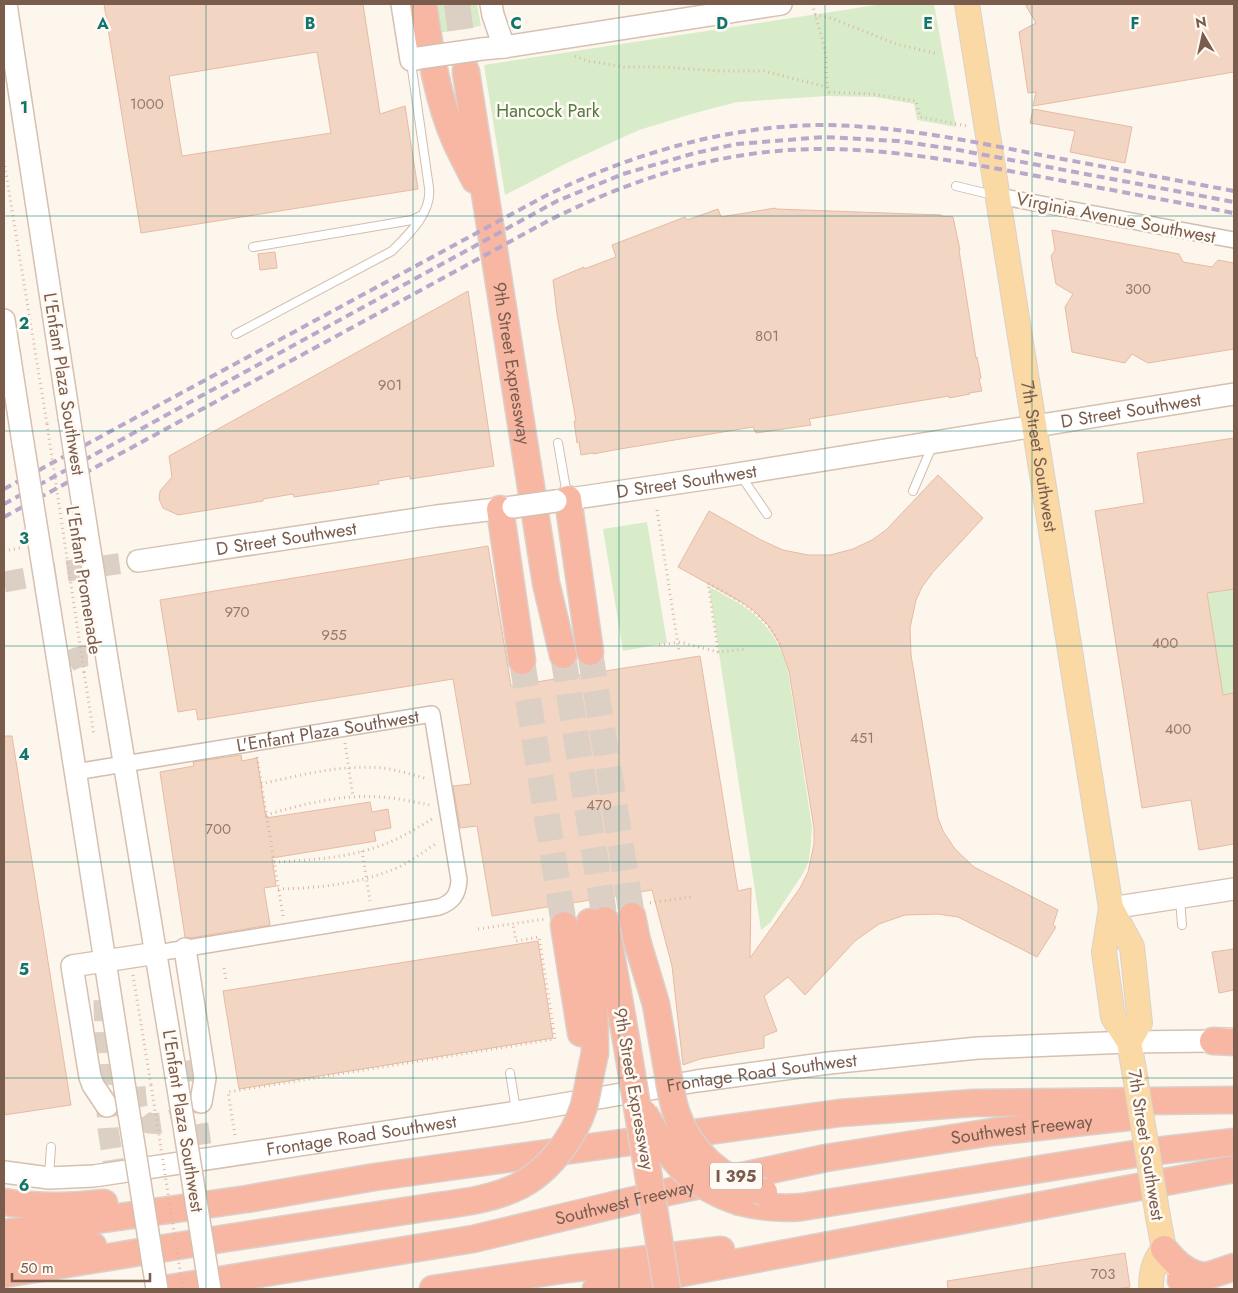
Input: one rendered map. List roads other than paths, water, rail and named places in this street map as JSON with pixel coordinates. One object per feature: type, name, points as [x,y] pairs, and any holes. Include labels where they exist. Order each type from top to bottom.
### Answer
[{"type":"highway","points":[[423,4],[434,72],[446,114],[456,141],[486,201]]},
{"type":"highway","name":"9th Street Expressway","points":[[466,72],[556,656]]},
{"type":"highway","points":[[562,500],[590,652]]},
{"type":"highway","points":[[507,508],[522,661]]},
{"type":"highway","points":[[632,916],[656,1004],[676,1112],[691,1142],[700,1154],[721,1172],[749,1188],[764,1192],[794,1195],[925,1186]]},
{"type":"highway","name":"9th Street Expressway","points":[[589,1053],[597,921],[627,1045],[667,1289]]},
{"type":"highway","points":[[4,1274],[431,1208],[491,1196],[518,1186],[530,1179],[563,1146],[584,1106],[589,1053],[564,925]]},
{"type":"highway","points":[[636,1099],[664,1146],[683,1171],[713,1192],[755,1206],[789,1208],[1147,1152],[1234,1142]]},
{"type":"highway","points":[[4,1233],[247,1199],[376,1176],[840,1113],[973,1103],[1234,1100]]},
{"type":"highway","name":"Southwest Freeway","points":[[165,1289],[473,1239],[735,1177],[851,1154],[992,1132],[1234,1106]]},
{"type":"highway","points":[[596,1289],[1234,1169]]},
{"type":"highway","points":[[4,1202],[41,1206],[80,1206],[244,1186],[376,1176]]},
{"type":"highway","points":[[433,1289],[609,1263],[948,1224]]},
{"type":"highway","points":[[4,1252],[221,1239]]},
{"type":"highway","points":[[1164,1249],[1178,1264],[1193,1274],[1190,1282]]},
{"type":"highway","points":[[1190,1282],[1234,1267]]},
{"type":"main road","name":"7th Street Southwest","points":[[967,4],[1111,908],[1104,952],[1113,1017],[1129,1042],[1164,1249]]},
{"type":"main road","points":[[1151,1289],[1151,1275],[1154,1263],[1164,1249]]},
{"type":"street","name":"L'Enfant Plaza Southwest","points":[[6,4],[108,665],[157,953],[210,1289]]},
{"type":"street","points":[[402,4],[415,59],[781,4]]},
{"type":"street","points":[[491,4],[504,47]]},
{"type":"street","name":"Virginia Avenue Southwest","points":[[998,196],[1234,240]]},
{"type":"street","points":[[4,320],[157,1289]]},
{"type":"street","name":"D Street Southwest","points":[[138,562],[437,516],[507,508],[739,473],[1234,394]]},
{"type":"street","name":"L'Enfant Plaza Southwest","points":[[75,772],[432,714],[458,880],[456,895],[453,900],[439,907],[72,966],[90,1077],[107,1106]]},
{"type":"street","points":[[1111,908],[1234,889]]},
{"type":"street","points":[[185,949],[205,1078],[201,1102]]},
{"type":"street","name":"Frontage Road Southwest","points":[[4,1172],[49,1178],[80,1178],[829,1063],[978,1048],[1227,1040]]},
{"type":"lane","points":[[236,334],[392,251],[407,236],[427,208],[430,195],[415,59]]},
{"type":"lane","points":[[956,186],[998,196]]},
{"type":"lane","points":[[253,246],[412,220],[421,215]]},
{"type":"lane","points":[[558,443],[562,500]]},
{"type":"lane","points":[[913,490],[934,443]]},
{"type":"lane","points":[[739,473],[767,514]]},
{"type":"lane","points":[[1180,897],[1182,925]]},
{"type":"lane","points":[[510,1073],[517,1112]]},
{"type":"lane","points":[[49,1178],[51,1147]]},
{"type":"tunnel","points":[[457,4],[466,72]]},
{"type":"tunnel","points":[[4,582],[138,561]]},
{"type":"tunnel","points":[[590,652],[632,916]]},
{"type":"tunnel","points":[[563,655],[605,920]]},
{"type":"tunnel","points":[[68,662],[82,656],[98,656]]},
{"type":"tunnel","points":[[522,661],[564,925]]},
{"type":"tunnel","points":[[104,1000],[108,1129],[115,1173]]},
{"type":"tunnel","points":[[182,1062],[197,1119],[203,1159]]},
{"type":"tunnel","points":[[135,1087],[138,1111],[141,1118],[146,1122],[161,1123],[170,1121],[187,1114],[198,1106]]},
{"type":"railway","points":[[4,489],[545,196],[611,167],[646,155],[716,136],[789,126],[825,125],[880,128],[961,140],[1234,191]]},
{"type":"railway","points":[[4,504],[557,201],[623,174],[695,153],[737,144],[824,137],[898,141],[953,149],[1234,202]]},
{"type":"railway","points":[[4,517],[546,222],[616,190],[688,167],[738,156],[775,151],[847,149],[954,161],[1234,213]]},
{"type":"park label","name":"Hancock Park","points":[[548,111]]}]
